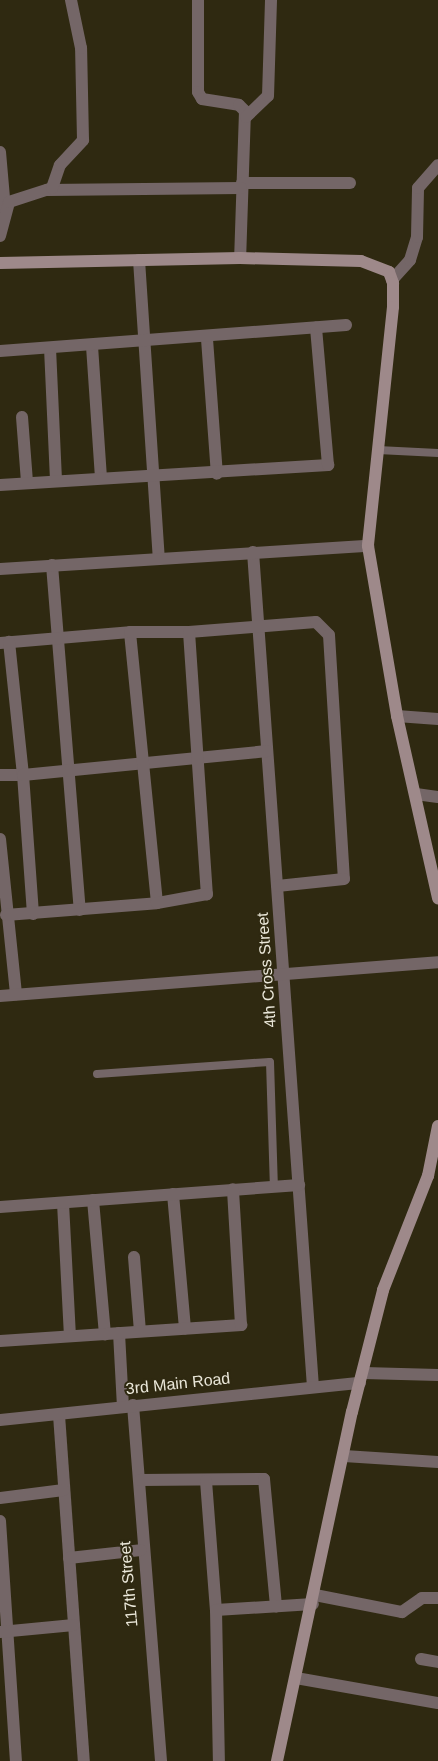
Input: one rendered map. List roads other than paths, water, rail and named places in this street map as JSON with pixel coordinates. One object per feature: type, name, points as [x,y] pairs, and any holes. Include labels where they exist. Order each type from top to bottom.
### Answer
[{"type":"street","points":[[47,190],[55,186],[60,166],[76,151],[84,132],[81,48],[71,0]]},
{"type":"street","points":[[198,0],[198,92],[210,101],[243,107],[246,117],[240,258]]},
{"type":"street","points":[[246,117],[268,96],[271,0]]},
{"type":"street","points":[[0,152],[5,209],[0,236]]},
{"type":"street","points":[[438,165],[418,188],[416,237],[410,260],[392,280],[368,546],[397,716],[438,898]]},
{"type":"street","points":[[5,209],[19,196],[47,190],[350,184]]},
{"type":"street","points":[[0,263],[240,258],[360,261],[378,264],[392,280]]},
{"type":"street","points":[[139,260],[159,558]]},
{"type":"street","points":[[0,351],[207,339],[346,325]]},
{"type":"street","points":[[0,484],[101,477],[217,474],[328,465],[316,328]]},
{"type":"street","points":[[207,339],[217,474]]},
{"type":"street","points":[[92,346],[101,477]]},
{"type":"street","points":[[50,348],[56,480]]},
{"type":"street","points":[[22,418],[27,482]]},
{"type":"street","points":[[0,569],[368,546]]},
{"type":"street","name":"4th Cross Street","points":[[253,552],[313,1386]]},
{"type":"street","points":[[52,565],[80,910]]},
{"type":"street","points":[[33,914],[23,775],[5,642],[130,632],[189,632],[258,625],[316,622],[329,634],[344,879],[277,886]]},
{"type":"street","points":[[130,632],[147,764],[157,902]]},
{"type":"street","points":[[6,915],[157,902],[208,894],[189,632]]},
{"type":"street","points":[[397,716],[438,719]]},
{"type":"street","points":[[0,775],[70,772],[267,751]]},
{"type":"street","points":[[416,794],[438,796]]},
{"type":"street","points":[[0,839],[6,915],[16,994]]},
{"type":"street","points":[[0,996],[438,962]]},
{"type":"street","points":[[277,1761],[344,1456],[383,1290],[428,1176],[438,1130]]},
{"type":"street","points":[[0,1207],[299,1185]]},
{"type":"street","points":[[0,1341],[241,1325],[233,1189]]},
{"type":"street","points":[[173,1194],[185,1328]]},
{"type":"street","points":[[93,1200],[105,1334]]},
{"type":"street","points":[[63,1203],[70,1336]]},
{"type":"street","points":[[134,1257],[140,1331]]},
{"type":"street","name":"117th Street","points":[[119,1333],[140,1480],[141,1550],[161,1761]]},
{"type":"street","name":"3rd Main Road","points":[[0,1420],[59,1416],[128,1406],[313,1386],[362,1378],[438,1375]]},
{"type":"street","points":[[59,1416],[84,1761]]},
{"type":"street","points":[[344,1456],[438,1462]]},
{"type":"street","points":[[140,1480],[206,1481],[264,1479],[276,1606]]},
{"type":"street","points":[[206,1481],[216,1610],[219,1761]]},
{"type":"street","points":[[0,1498],[63,1490]]},
{"type":"street","points":[[0,1521],[3,1632],[16,1761]]},
{"type":"street","points":[[69,1558],[141,1550]]},
{"type":"street","points":[[216,1610],[276,1606],[314,1599],[402,1612],[422,1598],[438,1598]]},
{"type":"street","points":[[3,1632],[74,1625]]},
{"type":"street","points":[[421,1659],[438,1662]]},
{"type":"street","points":[[296,1678],[438,1703]]},
{"type":"lane","points":[[378,450],[438,453]]},
{"type":"lane","points":[[97,1074],[270,1062],[274,1186]]}]
